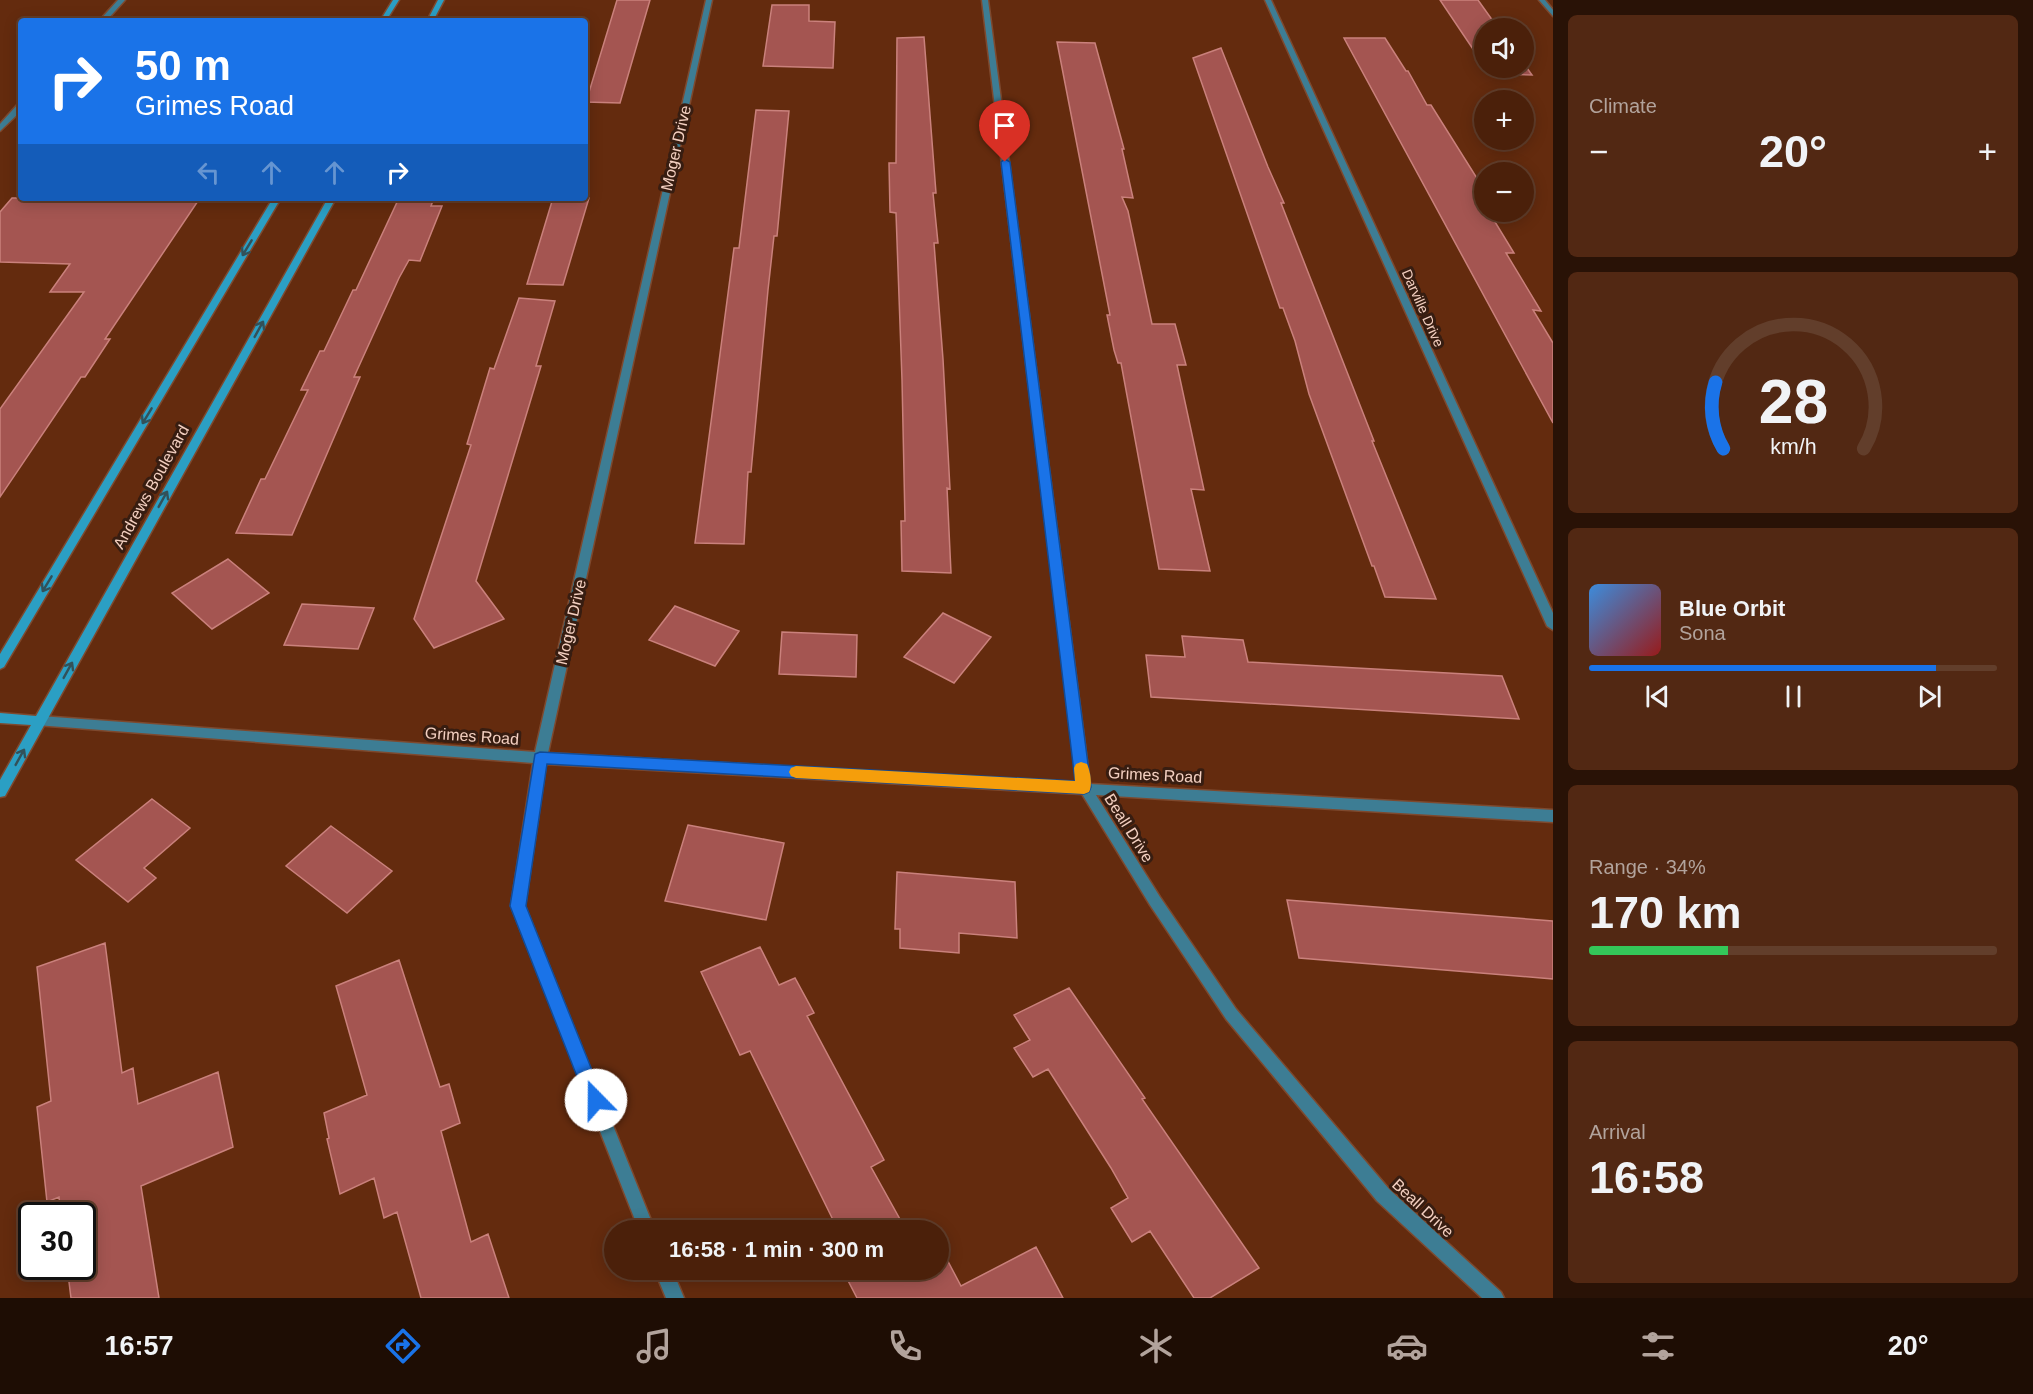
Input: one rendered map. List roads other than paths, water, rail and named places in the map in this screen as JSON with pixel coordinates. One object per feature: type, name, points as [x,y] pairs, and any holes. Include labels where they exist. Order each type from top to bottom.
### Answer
[{"type":"street","points":[[105,18],[122,0]]},
{"type":"street","points":[[385,18],[396,0]]},
{"type":"street","points":[[432,18],[441,0]]},
{"type":"street","name":"Moger Drive","points":[[643,1220],[518,906],[540,758],[709,0]]},
{"type":"street","name":"Beall Drive","points":[[985,0],[1084,787],[1155,901],[1231,1014],[1383,1195],[1495,1298]]},
{"type":"street","name":"Darville Drive","points":[[1268,0],[1553,626]]},
{"type":"street","points":[[1542,0],[1553,14]]},
{"type":"street","points":[[0,129],[18,109]]},
{"type":"street","points":[[0,664],[275,201]]},
{"type":"street","name":"Andrews Boulevard","points":[[0,792],[330,201]]},
{"type":"street","name":"Grimes Road","points":[[0,718],[540,758],[1084,787],[1553,816]]},
{"type":"street","points":[[668,1280],[675,1298]]}]
